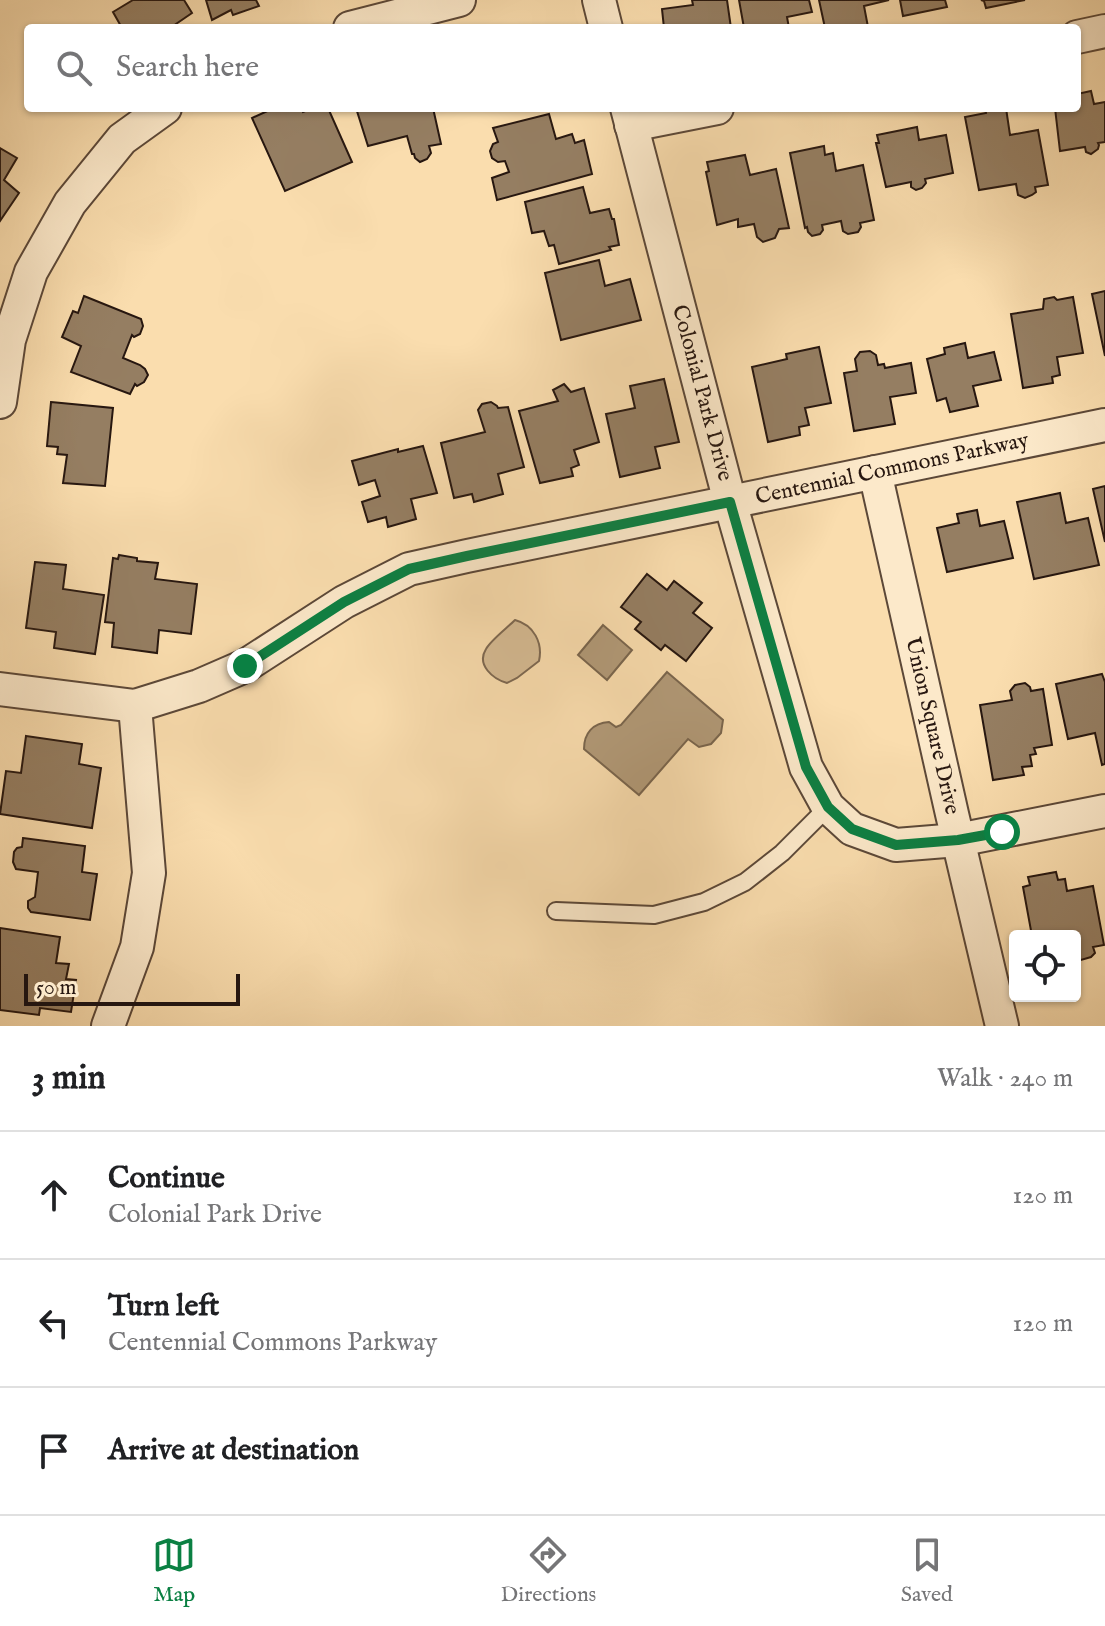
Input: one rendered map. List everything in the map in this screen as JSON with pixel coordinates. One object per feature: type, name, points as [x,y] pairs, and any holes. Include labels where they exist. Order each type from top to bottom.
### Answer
[{"type":"street","points":[[366,24],[459,0]]},
{"type":"street","points":[[599,0],[605,24]]},
{"type":"street","points":[[1081,36],[1105,31]]},
{"type":"street","points":[[0,402],[9,340],[31,272],[70,203],[122,139],[159,112]]},
{"type":"street","points":[[629,116],[673,112]]},
{"type":"street","name":"Colonial Park Drive","points":[[629,116],[730,502],[806,767],[828,807],[852,829],[896,845],[958,840],[1105,811]]},
{"type":"street","name":"Centennial Commons Parkway","points":[[0,689],[135,706],[199,686],[245,666],[344,602],[409,569],[1105,425]]},
{"type":"street","name":"Union Square Drive","points":[[875,472],[1002,1026]]},
{"type":"street","points":[[108,1026],[137,947],[149,873],[135,706]]},
{"type":"lane","points":[[556,911],[654,915],[704,902],[745,882],[782,853],[828,807]]},
{"type":"shaded area","points":[[515,620],[532,630],[540,654],[539,661],[507,683],[488,670],[483,655]]},
{"type":"shaded area","points":[[603,625],[632,650],[607,680],[578,655]]},
{"type":"shaded area","points":[[667,672],[723,720],[721,733],[711,744],[699,747],[688,739],[639,795],[584,749],[584,743],[590,730],[598,724],[609,722],[616,727],[621,725]]},
{"type":"building","points":[[133,0],[184,0],[192,13],[176,24],[120,24],[113,12]]},
{"type":"building","points":[[206,0],[256,0],[259,6],[233,15],[231,10],[212,20]]},
{"type":"building","points":[[692,0],[727,0],[730,24],[664,24],[662,9],[693,5]]},
{"type":"building","points":[[739,0],[809,0],[812,12],[787,17],[788,24],[743,24]]},
{"type":"building","points":[[819,0],[889,0],[864,6],[867,24],[824,24]]},
{"type":"building","points":[[900,0],[945,0],[947,7],[903,16]]},
{"type":"building","points":[[981,0],[1025,0],[986,8]]},
{"type":"building","points":[[1091,91],[1094,104],[1105,102],[1105,142],[1098,143],[1098,149],[1091,154],[1086,152],[1085,147],[1060,151],[1055,112],[1081,112],[1081,93]]},
{"type":"building","points":[[265,112],[330,112],[352,162],[285,191],[252,118]]},
{"type":"building","points":[[357,112],[434,112],[441,144],[429,146],[431,153],[427,159],[420,162],[415,158],[407,136],[368,146]]},
{"type":"building","points":[[1007,112],[1010,135],[1038,130],[1048,185],[1035,187],[1036,192],[1025,198],[1018,195],[1016,184],[979,190],[965,117]]},
{"type":"building","points":[[549,114],[556,139],[572,134],[575,143],[584,140],[592,174],[497,200],[492,178],[509,172],[505,161],[498,162],[492,158],[490,151],[493,144],[498,142],[493,128]]},
{"type":"building","points":[[917,127],[919,140],[946,135],[953,173],[925,179],[922,188],[916,190],[911,187],[911,182],[886,187],[877,135]]},
{"type":"building","points":[[824,146],[825,155],[833,153],[836,171],[863,165],[874,220],[860,223],[858,232],[848,234],[843,231],[841,221],[822,225],[820,234],[812,236],[805,228],[790,153]]},
{"type":"building","points":[[0,148],[17,158],[4,180],[19,193],[0,221]]},
{"type":"building","points":[[745,155],[750,175],[776,169],[789,228],[779,229],[775,238],[763,242],[757,237],[754,224],[738,227],[738,219],[717,225],[706,172],[709,171],[707,162]]},
{"type":"building","points":[[583,187],[590,213],[609,209],[619,245],[559,264],[554,245],[549,246],[544,231],[532,233],[525,202]]},
{"type":"building","points":[[599,260],[605,286],[630,279],[641,320],[561,340],[545,273]]},
{"type":"building","points":[[1105,291],[1105,356],[1092,294]]},
{"type":"building","points":[[84,296],[141,319],[143,326],[140,334],[132,335],[123,358],[140,365],[148,375],[144,382],[135,384],[130,394],[71,372],[81,346],[62,337],[73,311],[78,313]]},
{"type":"building","points":[[1054,297],[1057,300],[1073,297],[1083,353],[1057,357],[1060,375],[1052,377],[1053,383],[1023,388],[1011,314],[1043,309],[1044,299]]},
{"type":"building","points":[[965,343],[968,358],[994,352],[1001,380],[973,386],[978,406],[950,412],[946,398],[937,401],[927,359],[945,354],[944,348]]},
{"type":"building","points":[[819,347],[831,403],[805,408],[809,425],[799,427],[800,435],[768,442],[752,367],[787,359],[786,354]]},
{"type":"building","points":[[870,351],[876,355],[878,365],[884,364],[885,368],[911,363],[916,393],[890,397],[895,424],[854,431],[844,373],[857,371],[855,359],[860,352]]},
{"type":"building","points":[[664,379],[679,442],[655,447],[660,468],[620,477],[606,414],[635,408],[630,386]]},
{"type":"building","points":[[564,384],[571,392],[584,388],[599,442],[574,450],[579,465],[571,468],[573,476],[540,483],[519,411],[558,401],[553,390]]},
{"type":"building","points":[[51,402],[113,408],[105,486],[63,483],[67,455],[57,454],[58,447],[47,446]]},
{"type":"building","points":[[491,402],[498,408],[508,407],[524,467],[498,474],[503,494],[474,502],[472,494],[454,498],[441,443],[485,432],[478,410],[482,404]]},
{"type":"building","points":[[423,446],[437,493],[411,499],[416,519],[388,527],[386,517],[368,522],[362,502],[380,496],[375,480],[359,485],[352,461]]},
{"type":"building","points":[[1105,486],[1105,542],[1093,489]]},
{"type":"building","points":[[1060,493],[1066,523],[1088,518],[1099,565],[1034,579],[1017,502]]},
{"type":"building","points":[[977,510],[980,526],[1004,521],[1013,558],[947,572],[937,528],[959,523],[957,514]]},
{"type":"building","points":[[119,555],[158,563],[155,579],[197,584],[191,634],[159,630],[157,653],[112,647],[114,623],[105,622],[113,558],[118,559]]},
{"type":"building","points":[[35,562],[66,565],[63,589],[104,595],[95,654],[54,648],[56,632],[26,628]]},
{"type":"building","points":[[647,574],[667,590],[674,581],[702,603],[693,613],[712,628],[686,661],[665,645],[661,650],[635,629],[641,622],[621,607]]},
{"type":"building","points":[[1102,674],[1105,682],[1105,764],[1102,765],[1095,733],[1068,739],[1056,684]]},
{"type":"building","points":[[1025,683],[1031,691],[1043,689],[1052,745],[1034,748],[1036,754],[1030,755],[1032,766],[1022,767],[1024,775],[993,780],[980,705],[1012,700],[1010,691],[1015,685]]},
{"type":"building","points":[[26,736],[82,744],[79,764],[101,768],[92,828],[0,814],[6,771],[21,773]]},
{"type":"building","points":[[23,838],[85,846],[82,872],[97,874],[90,920],[31,912],[28,901],[35,897],[38,872],[16,869],[13,862],[14,852],[22,847]]},
{"type":"building","points":[[1056,872],[1058,880],[1065,879],[1067,891],[1093,886],[1104,945],[1093,947],[1095,953],[1081,960],[1081,930],[1031,930],[1023,887],[1030,885],[1028,877]]},
{"type":"building","points":[[0,928],[60,937],[56,963],[69,964],[66,979],[76,980],[71,1012],[40,1008],[39,1015],[0,1010]]},
{"type":"route","points":[[245,666],[344,602],[409,569],[730,502],[806,767],[828,807],[852,829],[896,845],[958,840],[1002,832]]}]
